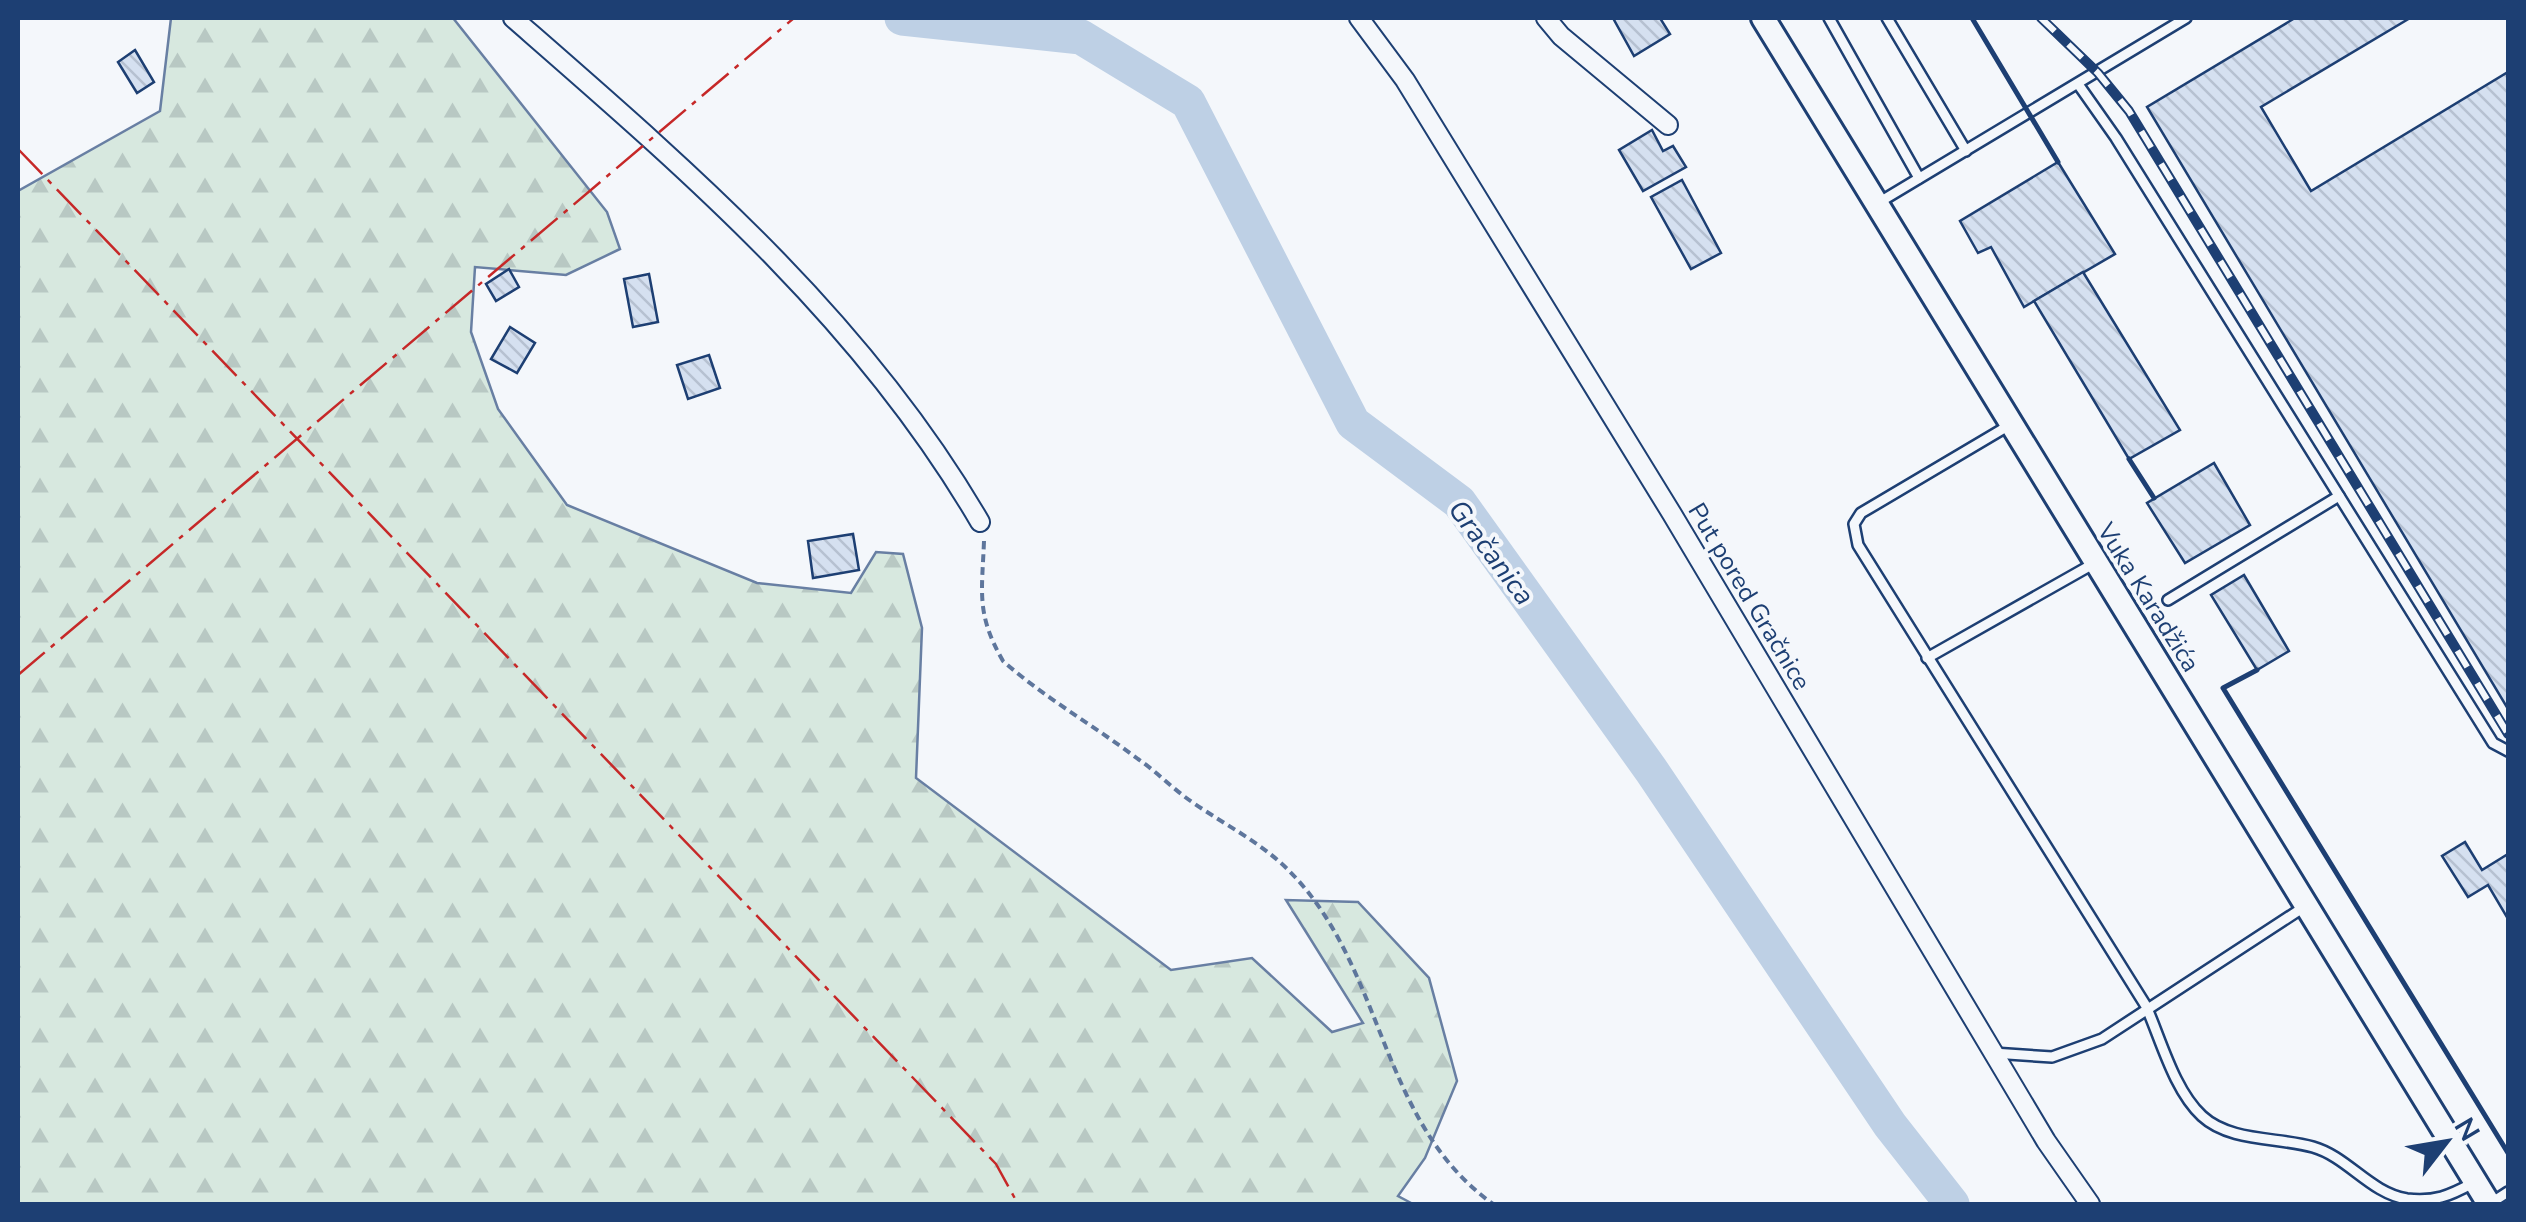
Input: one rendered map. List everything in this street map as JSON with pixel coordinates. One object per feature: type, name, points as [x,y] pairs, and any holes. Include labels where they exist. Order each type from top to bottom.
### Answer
[{"type":"street","points":[[513,18],[770,248],[906,408],[980,522]]},
{"type":"street","name":"Put pored Gračnice","points":[[1359,18],[1405,80],[1641,464],[1994,1053],[2090,1204]]},
{"type":"street","points":[[1546,18],[1561,36],[1668,125]]},
{"type":"street","name":"Vuka Karadžića","points":[[1762,18],[2489,1204]]},
{"type":"lane","points":[[1828,18],[1919,178]]},
{"type":"lane","points":[[1887,18],[1966,150]]},
{"type":"lane","points":[[1876,204],[2186,18]]},
{"type":"lane","points":[[2078,84],[2493,743],[2508,751]]},
{"type":"lane","points":[[2011,424],[1875,502],[1854,524],[1858,545],[2146,1006],[2181,1085],[2198,1113],[2214,1126],[2316,1148],[2381,1191],[2404,1198],[2442,1201],[2475,1182]]},
{"type":"lane","points":[[2168,600],[2340,496]]},
{"type":"lane","points":[[1927,658],[2096,563]]},
{"type":"lane","points":[[1994,1053],[2052,1057],[2102,1039],[2146,1006],[2306,906]]},
{"type":"lane","points":[[2489,1204],[2508,1192]]},
{"type":"path","points":[[980,522],[984,543],[979,596],[985,630],[1003,661],[1191,801],[1255,840],[1295,877],[1329,919],[1360,973],[1382,1044],[1412,1110],[1460,1173],[1493,1204]]},
{"type":"green space","points":[[171,18],[453,18],[607,212],[620,249],[566,275],[475,267],[471,332],[498,409],[567,505],[757,583],[851,593],[876,552],[903,554],[922,628],[916,778],[1171,970],[1252,958],[1332,1032],[1363,1023],[1286,900],[1358,902],[1429,978],[1457,1081],[1425,1158],[1398,1196],[1413,1204],[18,1204],[18,191],[160,111]]},
{"type":"building","points":[[1613,18],[1660,18],[1670,34],[1634,56]]},
{"type":"building","points":[[2295,18],[2410,18],[2261,107],[2311,191],[2508,72],[2508,709],[2147,107]]},
{"type":"building","points":[[135,50],[154,82],[137,93],[118,62]]},
{"type":"building","points":[[1652,130],[1663,151],[1673,146],[1686,167],[1643,191],[1619,150]]},
{"type":"building","points":[[2058,162],[2115,254],[2024,307],[1991,247],[1978,253],[1960,221]]},
{"type":"building","points":[[1682,180],[1721,253],[1691,269],[1651,197]]},
{"type":"building","points":[[509,269],[519,287],[496,301],[486,284]]},
{"type":"building","points":[[2083,272],[2180,430],[2129,459],[2034,301]]},
{"type":"building","points":[[649,274],[658,322],[633,327],[624,279]]},
{"type":"building","points":[[510,327],[535,343],[517,373],[491,359]]},
{"type":"building","points":[[709,355],[720,388],[688,399],[677,365]]},
{"type":"building","points":[[2214,463],[2250,525],[2185,563],[2147,503]]},
{"type":"building","points":[[853,534],[859,570],[813,578],[808,541]]},
{"type":"building","points":[[2244,575],[2289,651],[2257,670],[2211,595]]},
{"type":"building","points":[[2465,842],[2482,870],[2508,854],[2508,919],[2488,885],[2468,897],[2442,856]]},
{"type":"waterway","name":"Gračanica","points":[[902,18],[1081,37],[1188,102],[1353,423],[1459,502],[1651,770],[1890,1125],[1952,1204]]},
{"type":"railway","points":[[2041,18],[2098,73],[2129,111],[2508,734]]},
{"type":"wall","points":[[1972,18],[2058,162]]},
{"type":"wall","points":[[2129,459],[2154,498]]},
{"type":"wall","points":[[2257,670],[2223,688],[2508,1153]]},
{"type":"power","points":[[18,675],[794,18]]},
{"type":"power","points":[[18,149],[996,1164],[1018,1204]]}]
